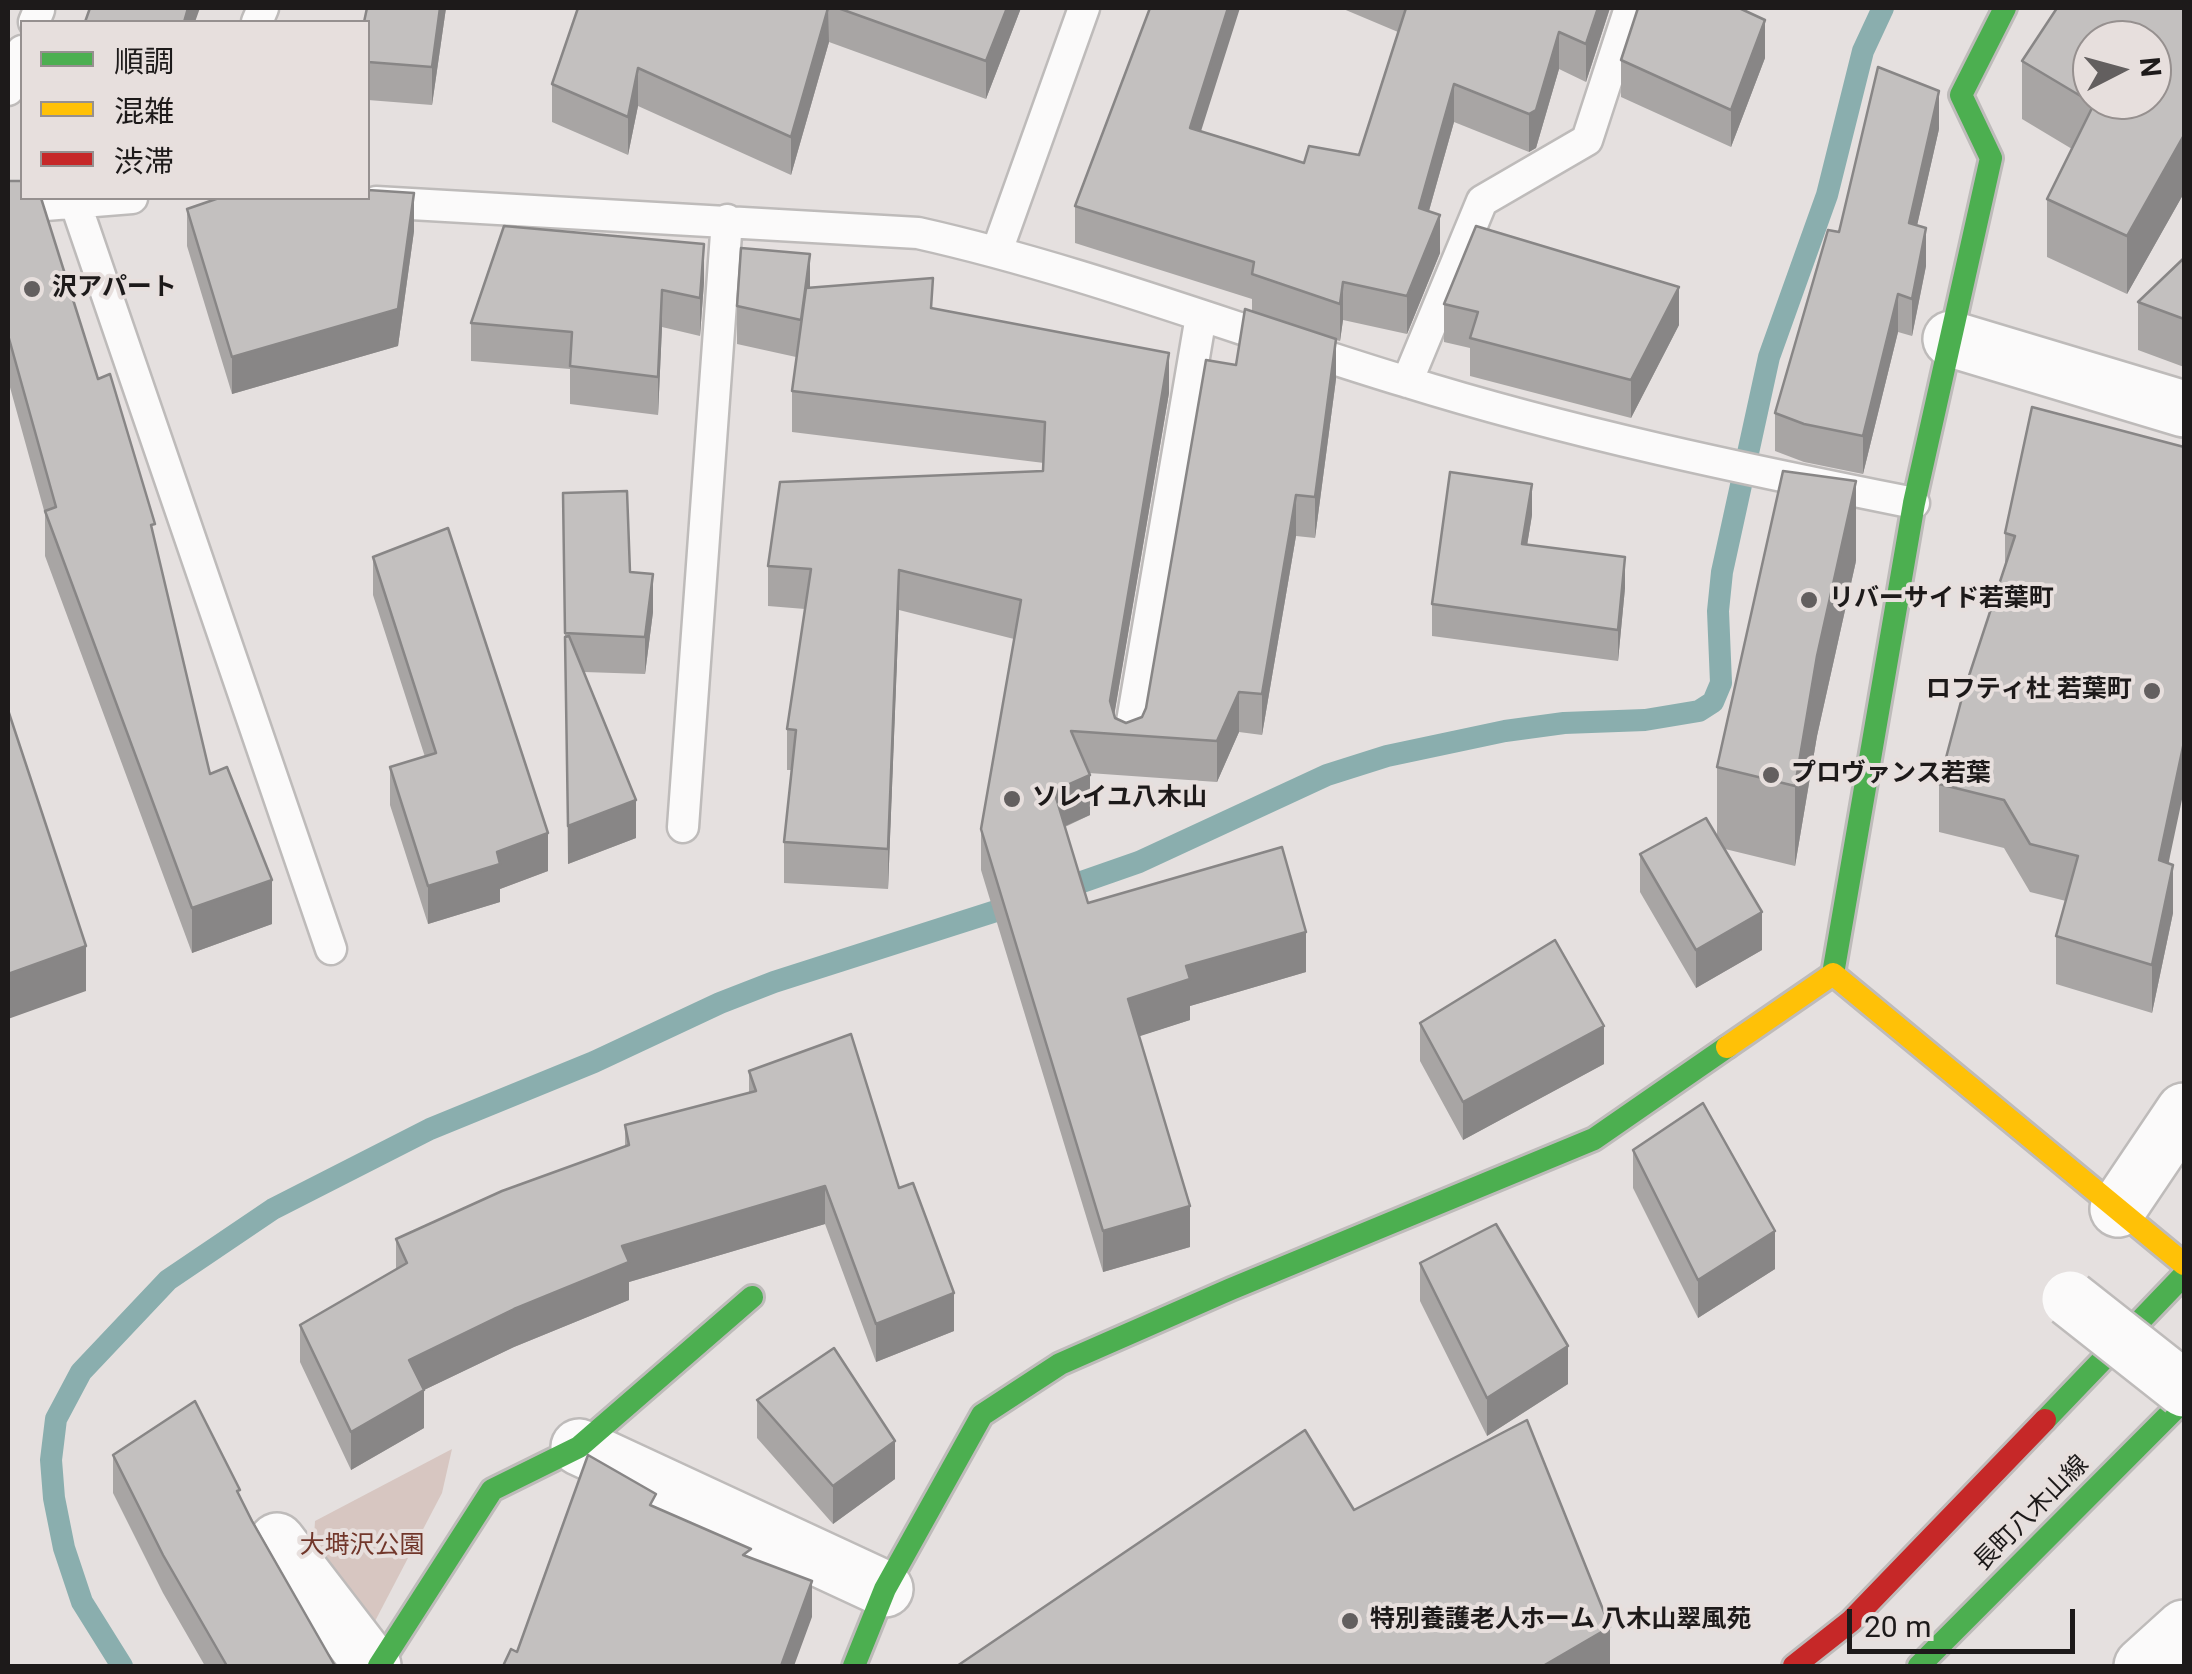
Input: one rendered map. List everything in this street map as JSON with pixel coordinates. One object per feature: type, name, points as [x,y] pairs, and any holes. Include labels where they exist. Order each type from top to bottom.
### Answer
[{"type":"street","points":[[854,1666],[884,1589],[982,1415],[1060,1364],[1594,1139],[1834,974],[1914,503],[1991,158],[1961,95],[2005,8]]},
{"type":"street","points":[[1951,339],[2184,409]]},
{"type":"street","points":[[1834,974],[2184,1264]]},
{"type":"street","points":[[2118,1208],[2184,1112]]},
{"type":"street","points":[[1794,1666],[1850,1621],[2184,1275]]},
{"type":"street","points":[[277,1540],[376,1666],[492,1490],[579,1446],[752,1297]]},
{"type":"street","points":[[2070,1299],[2184,1389]]},
{"type":"street","name":"長町八木山線","points":[[1919,1666],[2184,1400]]},
{"type":"street","points":[[579,1446],[884,1589]]},
{"type":"street","points":[[2142,1666],[2184,1628]]},
{"type":"lane","points":[[997,251],[1084,8]]},
{"type":"lane","points":[[1407,382],[1482,201],[1586,140],[1630,8]]},
{"type":"lane","points":[[8,90],[20,57]]},
{"type":"lane","points":[[8,208],[104,200]]},
{"type":"lane","points":[[348,200],[918,233],[997,251],[1407,382],[1605,436],[1914,503]]},
{"type":"lane","points":[[75,202],[331,950]]},
{"type":"lane","points":[[684,827],[727,220]]},
{"type":"lane","points":[[1128,745],[1202,316]]},
{"type":"green space","name":"大塒沢公園","points":[[452,1449],[442,1493],[373,1625],[313,1552],[315,1521]]},
{"type":"building","points":[[90,8],[188,8],[185,20],[86,20]]},
{"type":"building","points":[[367,8],[440,8],[432,67],[370,62],[370,20],[364,20]]},
{"type":"building","points":[[578,8],[828,8],[791,137],[638,68],[628,117],[552,84]]},
{"type":"building","points":[[838,8],[1007,8],[986,61]]},
{"type":"building","points":[[1150,8],[1228,8],[1190,128],[1304,163],[1309,146],[1359,155],[1406,8],[1598,8],[1586,44],[1559,32],[1536,110],[1529,114],[1454,84],[1419,208],[1440,215],[1407,296],[1343,282],[1340,304],[1252,274],[1254,262],[1075,206]]},
{"type":"building","points":[[1638,8],[1739,8],[1765,20],[1731,110],[1621,60]]},
{"type":"building","points":[[2057,8],[2184,8],[2184,135],[2127,236],[2047,199],[2086,120],[2172,120],[2172,20],[2072,20],[2072,91],[2022,61]]},
{"type":"building","points":[[1878,67],[1939,91],[1909,223],[1926,228],[1912,299],[1898,294],[1863,436],[1804,424],[1775,413],[1828,230],[1839,232]]},
{"type":"building","points":[[8,181],[20,181],[20,200],[42,200],[98,379],[110,374],[155,524],[151,525],[210,774],[227,767],[272,880],[192,908],[45,511],[56,507],[8,335]]},
{"type":"building","points":[[370,190],[414,193],[398,309],[232,357],[187,209],[213,200],[370,200]]},
{"type":"building","points":[[504,226],[704,244],[700,298],[662,290],[658,377],[570,366],[572,332],[471,323]]},
{"type":"building","points":[[1476,226],[1679,287],[1631,380],[1470,338],[1478,312],[1444,304]]},
{"type":"building","points":[[741,248],[810,254],[801,320],[737,306]]},
{"type":"building","points":[[2184,258],[2184,319],[2138,302]]},
{"type":"building","points":[[933,278],[931,308],[1169,353],[1110,701],[1115,718],[1126,723],[1142,717],[1146,708],[1206,360],[1236,365],[1245,309],[1336,339],[1315,497],[1296,495],[1262,694],[1239,692],[1217,741],[1071,731],[1090,775],[1054,791],[1088,903],[1282,847],[1306,932],[1186,966],[1190,979],[1128,999],[1190,1206],[1103,1231],[981,829],[1021,600],[899,570],[888,849],[784,842],[796,730],[787,729],[811,569],[768,566],[780,482],[1043,471],[1045,422],[792,391],[806,288]]},
{"type":"building","points":[[2032,407],[2184,447],[2184,742],[2159,860],[2173,865],[2152,965],[2056,936],[2078,856],[2030,844],[2004,800],[1939,784],[1963,694],[2015,536],[2005,533]]},
{"type":"building","points":[[1783,471],[1856,481],[1817,656],[1795,786],[1717,767]]},
{"type":"building","points":[[1450,472],[1532,484],[1522,544],[1625,557],[1618,630],[1432,604]]},
{"type":"building","points":[[627,491],[630,572],[653,574],[645,637],[565,633],[563,493]]},
{"type":"building","points":[[448,528],[548,833],[497,852],[500,864],[428,886],[390,767],[436,753],[373,557]]},
{"type":"building","points":[[569,636],[636,800],[568,826],[565,637]]},
{"type":"building","points":[[8,710],[86,946],[8,974]]},
{"type":"building","points":[[1706,818],[1762,912],[1696,950],[1640,854]]},
{"type":"building","points":[[1555,940],[1604,1026],[1463,1102],[1420,1023]]},
{"type":"building","points":[[851,1034],[899,1188],[913,1183],[954,1293],[876,1324],[825,1186],[622,1246],[629,1262],[514,1309],[409,1360],[424,1390],[351,1432],[300,1325],[407,1263],[396,1239],[502,1191],[629,1145],[625,1125],[756,1091],[749,1071]]},
{"type":"building","points":[[1703,1103],[1775,1231],[1698,1280],[1633,1150]]},
{"type":"building","points":[[1496,1224],[1568,1346],[1487,1398],[1420,1263]]},
{"type":"building","points":[[834,1348],[895,1441],[833,1486],[757,1400]]},
{"type":"building","points":[[195,1401],[252,1521],[335,1666],[227,1666],[163,1555],[113,1455]]},
{"type":"building","points":[[1527,1420],[1610,1627],[1543,1666],[957,1666],[1305,1430],[1354,1510]]},
{"type":"building","points":[[588,1455],[656,1494],[650,1505],[751,1549],[743,1555],[812,1581],[781,1666],[503,1666],[511,1649],[517,1652]]},
{"type":"waterway","points":[[1056,891],[1139,862],[1327,775],[1387,756],[1505,731],[1564,723],[1645,720],[1699,711],[1713,702],[1721,683],[1718,611],[1722,572],[1769,357],[1827,195],[1863,51],[1883,8]]},
{"type":"waterway","points":[[122,1666],[82,1602],[64,1548],[51,1460],[56,1419],[81,1372],[168,1280],[273,1209],[430,1129],[774,982],[1021,903]]},
{"type":"traffic: fast","points":[[1833,974],[1914,503],[1991,158],[1961,95],[2005,8]]},
{"type":"traffic: fast","points":[[854,1666],[885,1589],[982,1415],[1060,1364],[1594,1139],[1727,1047]]},
{"type":"traffic: fast","points":[[2045,1420],[2184,1275]]},
{"type":"traffic: fast","points":[[379,1666],[492,1490],[579,1447],[752,1297]]},
{"type":"traffic: fast","points":[[1919,1666],[2184,1400]]},
{"type":"traffic: slow","points":[[1727,1047],[1833,974],[2184,1264]]},
{"type":"traffic: jam","points":[[1794,1666],[1851,1621],[2045,1420]]},
{"type":"place","name":"沢アパート","points":[[32,289]]},
{"type":"place","name":"リバーサイド若葉町","points":[[1809,600]]},
{"type":"place","name":"ロフティ杜 若葉町","points":[[2152,691]]},
{"type":"place","name":"プロヴァンス若葉","points":[[1771,775]]},
{"type":"place","name":"ソレイユ八木山","points":[[1012,799]]},
{"type":"place","name":"特別養護老人ホーム 八木山翠風苑","points":[[1350,1621]]}]
